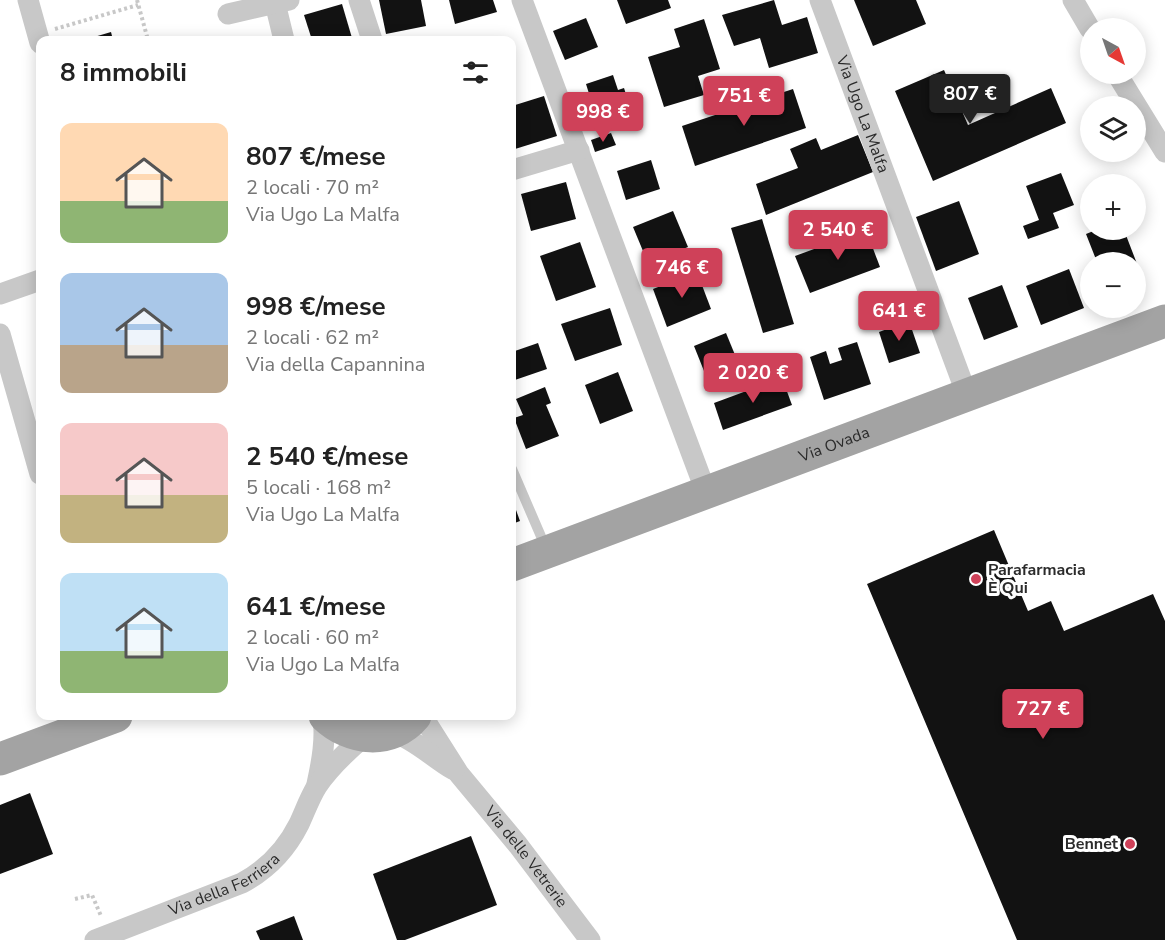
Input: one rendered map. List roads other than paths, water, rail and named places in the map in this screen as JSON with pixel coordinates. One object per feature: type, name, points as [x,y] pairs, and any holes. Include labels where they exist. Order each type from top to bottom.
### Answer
[{"type":"main road","name":"Via Ovada","points":[[516,564],[1162,324]]},
{"type":"main road","points":[[0,759],[101,720]]},
{"type":"main road","points":[[328,720],[349,733],[391,728]]},
{"type":"street","points":[[28,0],[45,36]]},
{"type":"street","points":[[359,0],[371,36]]},
{"type":"street","points":[[522,0],[706,492]]},
{"type":"street","name":"Via Ugo La Malfa","points":[[820,0],[967,395]]},
{"type":"street","points":[[1073,0],[1084,18]]},
{"type":"street","points":[[228,14],[282,2],[284,36]]},
{"type":"street","points":[[1123,84],[1165,152]]},
{"type":"street","points":[[516,169],[579,150]]},
{"type":"street","points":[[0,294],[36,281]]},
{"type":"street","points":[[0,334],[36,460]]},
{"type":"street","name":"Via della Ferriera","points":[[99,931],[242,883],[258,874],[284,848],[316,787],[323,757],[324,720]]},
{"type":"street","name":"Via delle Vetrerie","points":[[426,720],[459,774],[518,845],[590,940]]},
{"type":"street","name":"Via della Ferriera","points":[[316,787],[345,753],[391,728]]},
{"type":"street","name":"Via delle Vetrerie","points":[[391,728],[459,774]]},
{"type":"lane","points":[[516,478],[547,552]]},
{"type":"place","name":"Parafarmacia È Qui","points":[[976,579]]},
{"type":"place","name":"Bennet","points":[[1130,844]]}]
